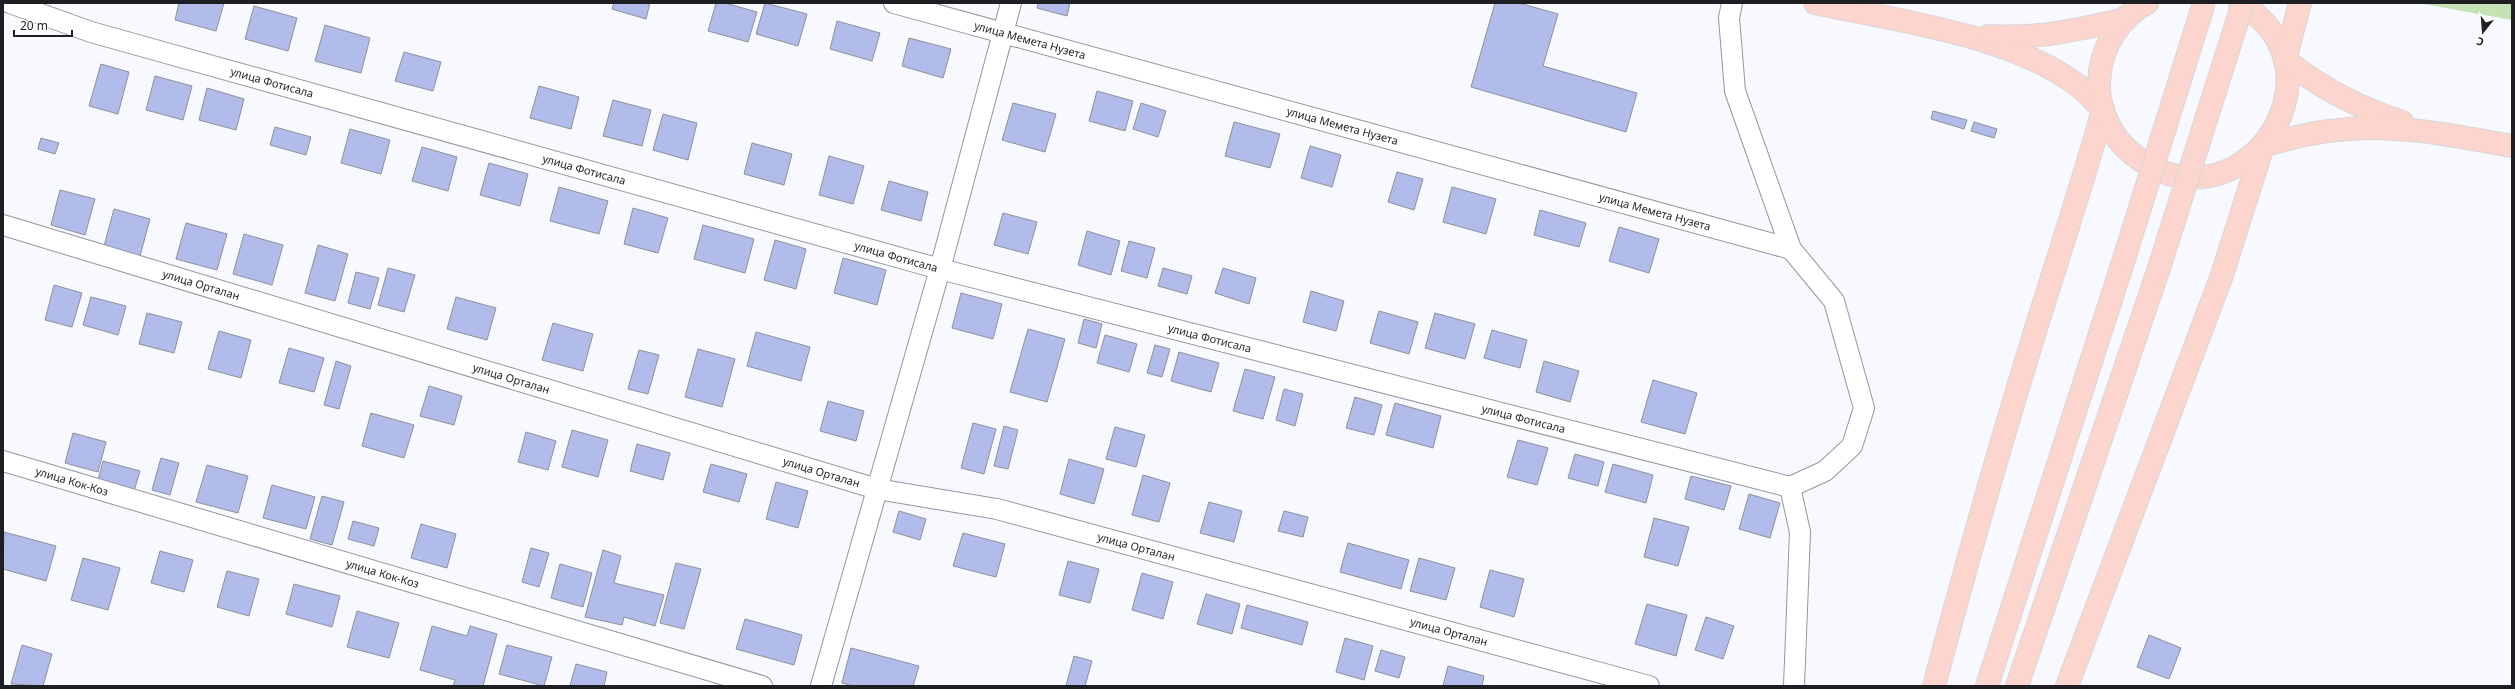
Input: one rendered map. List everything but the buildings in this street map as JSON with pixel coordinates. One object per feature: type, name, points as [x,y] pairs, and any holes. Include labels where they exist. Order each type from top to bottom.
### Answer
[{"type":"main road","points":[[1815,3],[1961,34],[2010,50],[2049,68],[2077,85],[2103,110]]},
{"type":"main road","points":[[1961,34],[2018,37],[2056,35],[2129,11],[2147,3]]},
{"type":"main road","points":[[1987,686],[2124,259],[2204,3]]},
{"type":"main road","points":[[2067,686],[2221,278],[2263,146],[2282,115],[2288,88],[2285,60],[2276,38],[2256,13],[2240,3]]},
{"type":"main road","points":[[2017,686],[2158,271],[2243,3]]},
{"type":"main road","points":[[2285,60],[2300,3]]},
{"type":"main road","points":[[2129,11],[2115,30],[2104,55],[2099,83],[2103,110],[2110,126],[2123,146],[2142,162],[2164,172],[2187,177],[2212,176],[2235,168],[2263,146],[2299,135],[2364,127],[2430,131],[2512,146]]},
{"type":"main road","points":[[2285,60],[2317,85],[2339,97],[2384,116],[2430,131]]},
{"type":"main road","points":[[1934,686],[2029,350],[2083,183],[2103,110]]},
{"type":"street","name":"улица Фотисала","points":[[10,3],[91,32],[940,269],[1790,487]]},
{"type":"street","name":"улица Мемета Нузета","points":[[894,3],[1791,249]]},
{"type":"street","points":[[821,686],[940,269],[1011,3]]},
{"type":"street","points":[[1732,3],[1729,18],[1735,91],[1791,249],[1834,300],[1864,408],[1852,446],[1825,471],[1790,487],[1800,532],[1794,686]]},
{"type":"street","name":"улица Орталан","points":[[3,225],[877,489],[997,509],[1649,686]]},
{"type":"street","name":"улица Кок-Коз","points":[[3,461],[762,686]]},
{"type":"green space","points":[[2418,3],[2512,3],[2512,20]]}]
